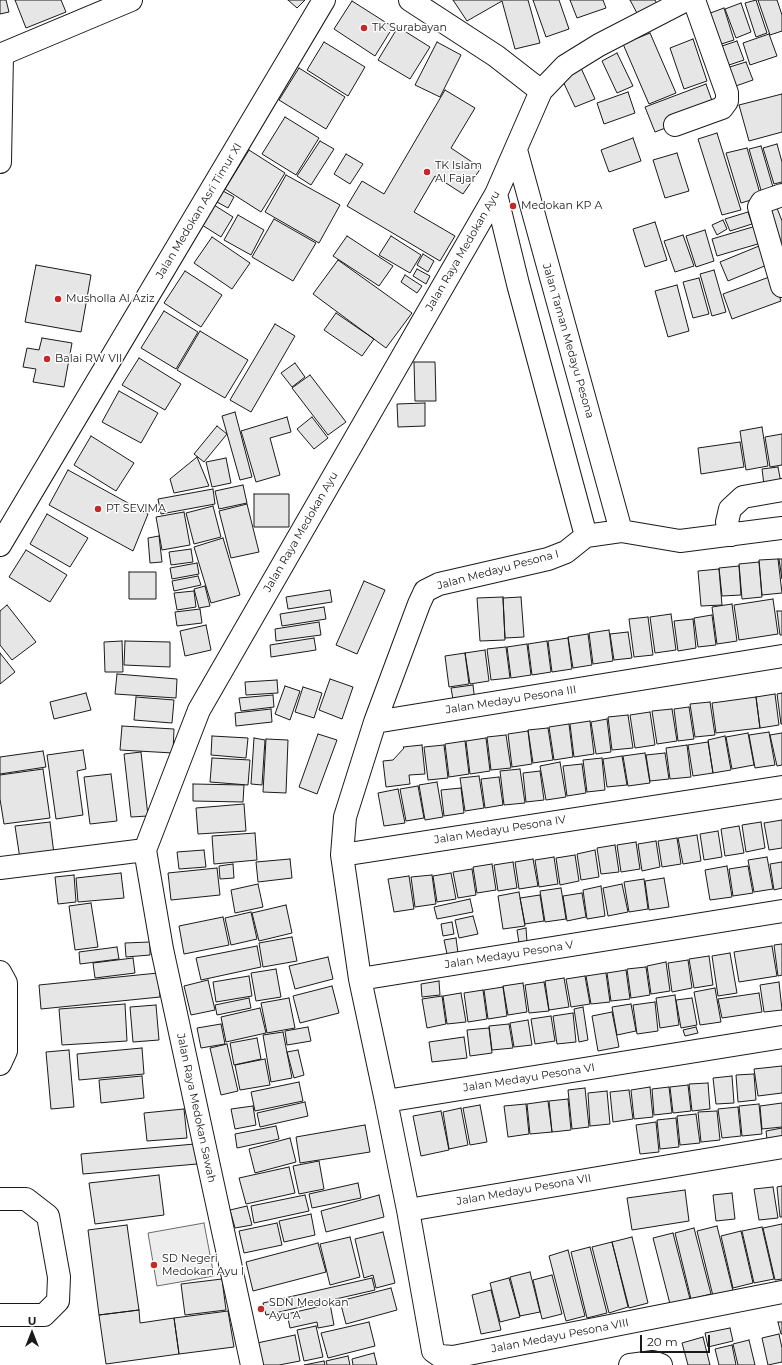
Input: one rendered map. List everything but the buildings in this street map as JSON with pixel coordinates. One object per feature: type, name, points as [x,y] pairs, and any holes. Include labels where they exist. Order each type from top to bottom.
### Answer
[{"type":"street","points":[[0,162],[1,55],[131,0]]},
{"type":"street","name":"Jalan Medokan Asri Timur XI","points":[[0,545],[324,0]]},
{"type":"street","points":[[410,0],[496,56],[541,91],[565,66],[599,45],[686,0]]},
{"type":"street","points":[[675,126],[722,108],[727,101],[727,92],[694,0]]},
{"type":"street","name":"Jalan Raya Medokan Ayu","points":[[145,850],[199,710],[496,194],[541,91]]},
{"type":"street","name":"Jalan Taman Medayu Pesona","points":[[516,150],[621,531]]},
{"type":"street","points":[[496,194],[518,284],[586,536],[621,531],[680,541],[782,528]]},
{"type":"street","points":[[782,195],[762,202],[759,207],[782,286]]},
{"type":"street","points":[[566,463],[600,456]]},
{"type":"street","points":[[731,535],[727,522],[730,509],[743,497],[782,490]]},
{"type":"street","name":"Jalan Medayu Pesona I","points":[[375,722],[419,604],[426,592],[439,584],[548,559],[566,552],[586,536]]},
{"type":"street","name":"Jalan Medayu Pesona III","points":[[375,722],[782,656]]},
{"type":"street","points":[[375,722],[345,818],[342,855],[360,979],[408,1210]]},
{"type":"street","name":"Jalan Medayu Pesona IV","points":[[342,855],[782,787]]},
{"type":"street","points":[[0,868],[145,850]]},
{"type":"street","name":"Jalan Raya Medokan Sawah","points":[[145,850],[162,949],[252,1365]]},
{"type":"street","name":"Jalan Medayu Pesona V","points":[[360,979],[782,911]]},
{"type":"street","points":[[0,972],[6,983],[6,1051],[0,1064]]},
{"type":"street","name":"Jalan Medayu Pesona VI","points":[[386,1101],[782,1037]]},
{"type":"street","name":"Jalan Medayu Pesona VII","points":[[408,1210],[782,1147]]},
{"type":"street","points":[[0,1199],[26,1198],[48,1216],[59,1277],[58,1300],[44,1315],[0,1315]]},
{"type":"street","name":"Jalan Medayu Pesona VIII","points":[[408,1210],[433,1351],[440,1356],[453,1357],[782,1292]]},
{"type":"street","points":[[630,1365],[654,1362],[661,1365]]},
{"type":"shaded area","points":[[204,1223],[214,1276],[157,1286],[148,1233]]},
{"type":"place","name":"TK Surabayan","points":[[364,28]]},
{"type":"place","name":"TK Islam Al Fajar","points":[[427,172]]},
{"type":"place","name":"Medokan KP A","points":[[513,206]]},
{"type":"place","name":"Musholla Al Aziz","points":[[58,299]]},
{"type":"place","name":"Balai RW VII","points":[[47,359]]},
{"type":"place","name":"PT SEVIMA","points":[[98,509]]},
{"type":"place","name":"SD Negeri Medokan Ayu I","points":[[154,1265]]},
{"type":"place","name":"SDN Medokan Ayu A","points":[[261,1309]]}]
